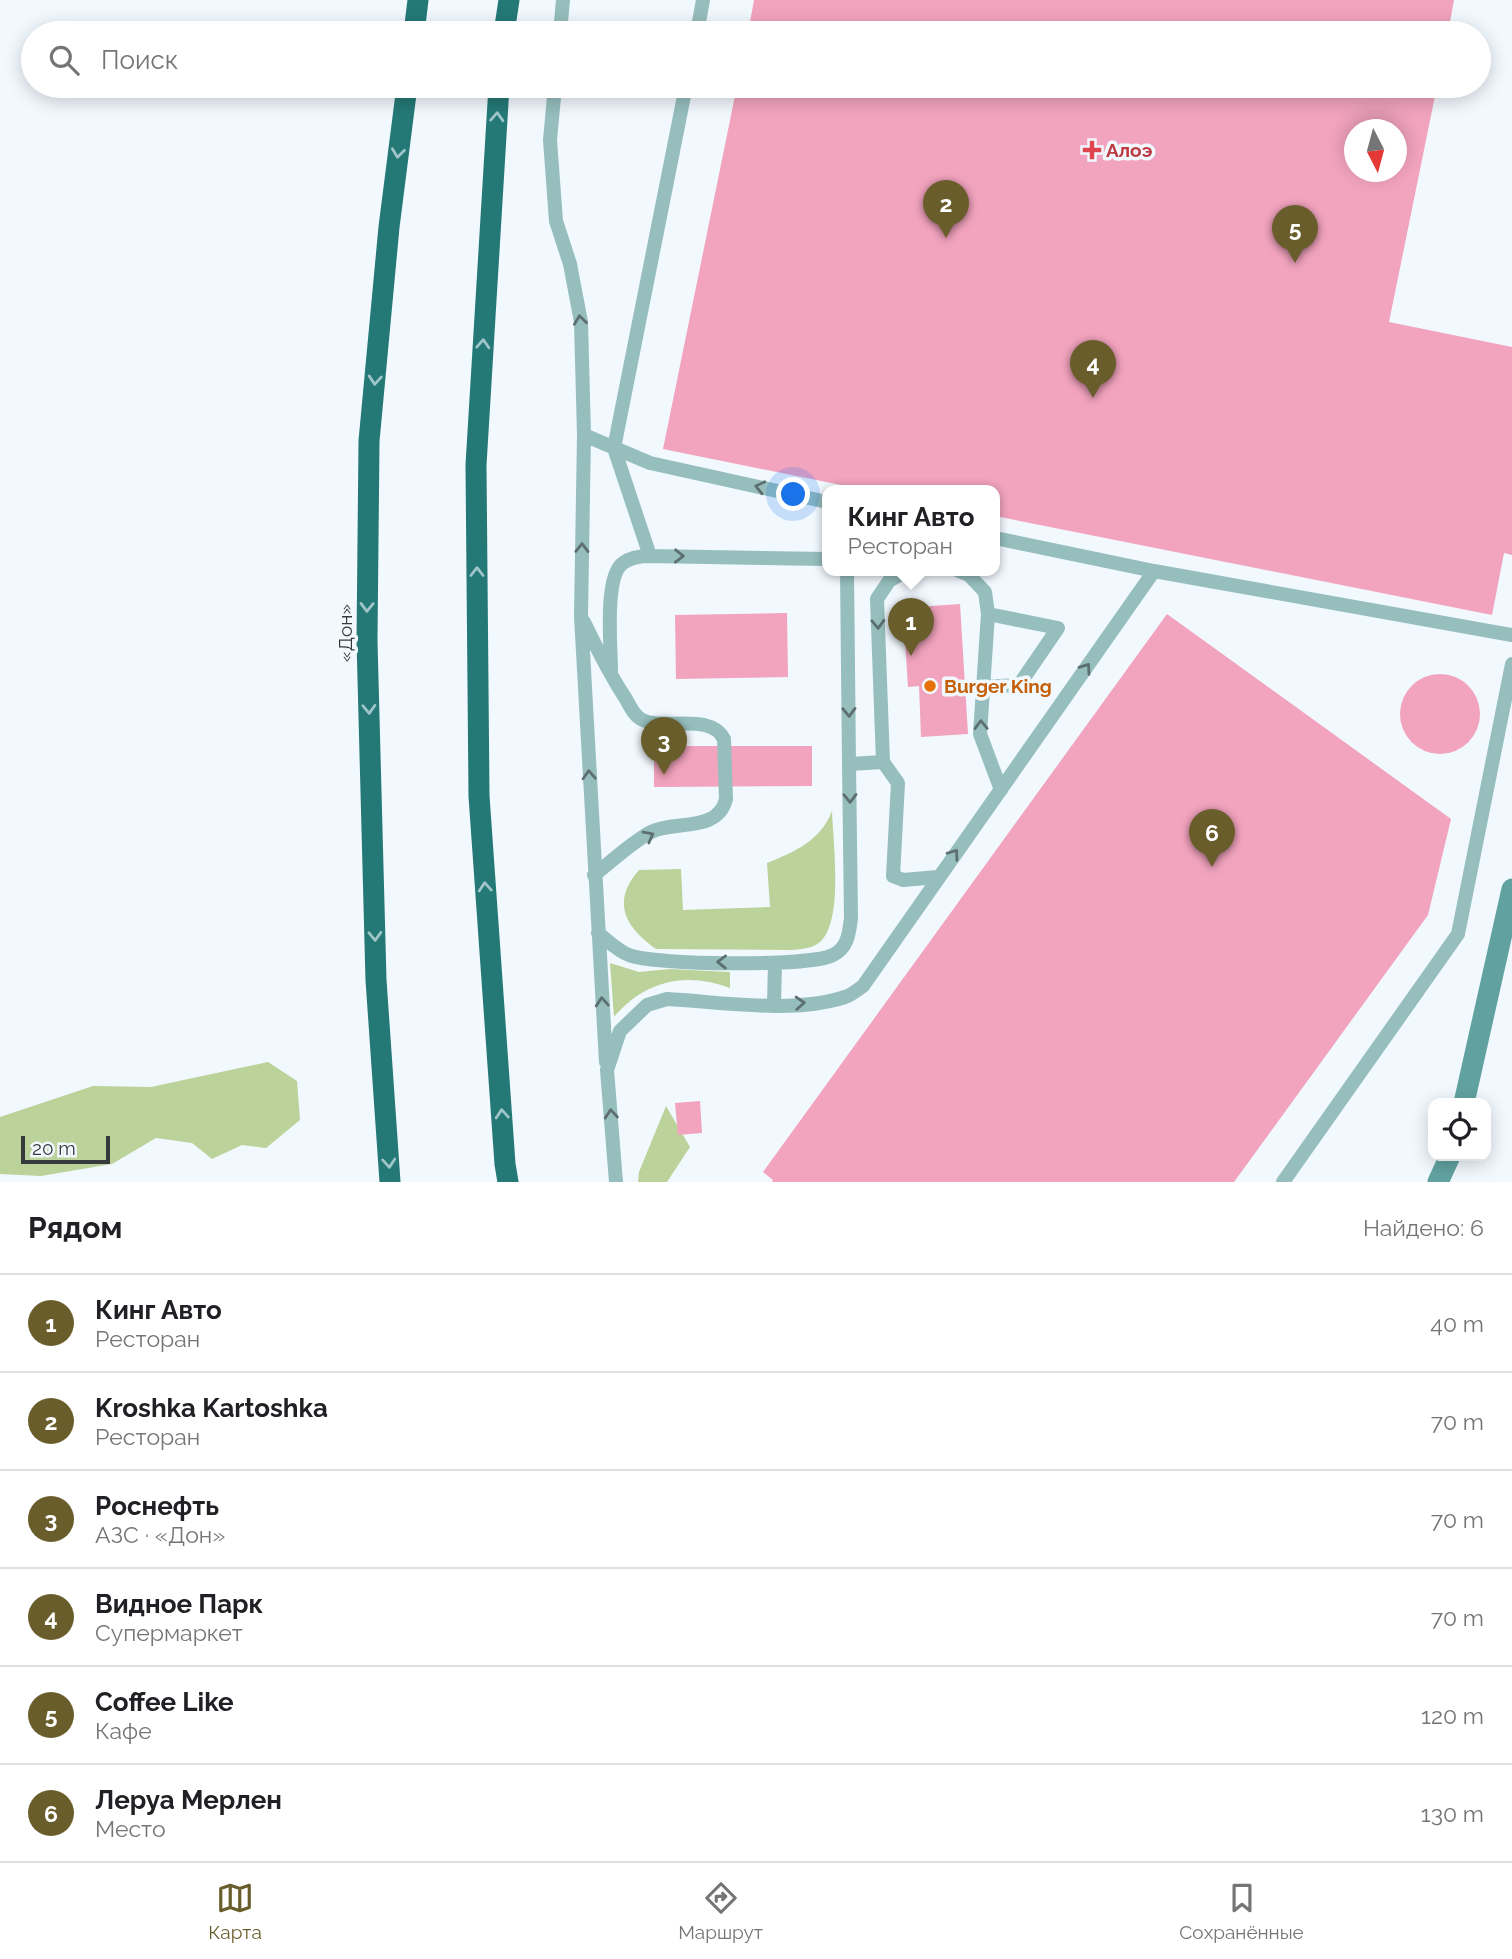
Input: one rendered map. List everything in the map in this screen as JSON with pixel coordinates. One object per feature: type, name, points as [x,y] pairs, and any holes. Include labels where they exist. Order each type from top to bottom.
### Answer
[{"type":"highway","points":[[415,21],[418,0]]},
{"type":"highway","points":[[506,21],[509,0]]},
{"type":"highway","name":"«Дон»","points":[[390,1182],[376,980],[367,641],[369,441],[389,227],[405,98]]},
{"type":"highway","points":[[498,98],[476,465],[477,640],[479,796],[508,1182]]},
{"type":"main road","points":[[1465,1098],[1512,889]]},
{"type":"main road","points":[[1438,1182],[1448,1161]]},
{"type":"main road","points":[[1448,1182],[1450,1161]]},
{"type":"lane","points":[[561,21],[563,0]]},
{"type":"lane","points":[[699,21],[703,0]]},
{"type":"lane","points":[[554,98],[550,140],[556,221],[570,264],[581,322],[584,435],[581,616],[594,875],[616,1182]]},
{"type":"lane","points":[[650,556],[614,449],[684,98]]},
{"type":"lane","points":[[584,435],[650,463],[822,501]]},
{"type":"lane","points":[[1000,539],[1154,571],[1512,635]]},
{"type":"lane","points":[[611,676],[611,584],[621,564],[636,557],[650,556],[822,559]]},
{"type":"lane","points":[[607,1070],[620,1031],[647,1005],[667,999],[774,1004],[826,1001],[848,996],[863,986],[1154,571]]},
{"type":"lane","points":[[598,933],[627,955],[648,960],[775,963],[816,961],[835,955],[848,940],[851,918],[847,576]]},
{"type":"lane","points":[[898,576],[889,581],[877,599],[883,761],[898,783],[893,876],[903,880],[938,877]]},
{"type":"lane","points":[[971,576],[985,592],[988,614],[980,734],[1001,790]]},
{"type":"lane","points":[[982,687],[1019,685],[1058,628],[988,614]]},
{"type":"lane","points":[[581,616],[611,676],[638,717],[645,721],[703,725],[721,732],[724,739],[724,808],[710,819],[652,831],[594,875]]},
{"type":"lane","points":[[1283,1182],[1458,934],[1512,664]]},
{"type":"lane","points":[[849,764],[883,761]]},
{"type":"lane","points":[[774,1004],[775,963]]},
{"type":"green space","points":[[832,811],[835,859],[833,914],[822,940],[816,945],[792,950],[656,949],[636,932],[630,923],[625,913],[625,893],[639,870],[681,869],[683,910],[770,907],[767,863],[806,844],[821,830]]},
{"type":"green space","points":[[610,963],[639,972],[670,969],[730,972],[730,988],[698,980],[667,983],[639,995],[614,1017]]},
{"type":"green space","points":[[268,1062],[297,1081],[300,1120],[266,1148],[242,1145],[212,1159],[192,1143],[156,1138],[112,1164],[41,1176],[0,1174],[0,1117],[93,1086],[151,1087]]},
{"type":"green space","points":[[666,1106],[690,1147],[667,1182],[638,1182],[639,1172]]},
{"type":"building","points":[[754,0],[1454,0],[1450,21],[750,21]]},
{"type":"building","points":[[735,98],[1435,98],[1389,322],[1512,347],[1512,555],[1504,553],[1492,615],[1000,517],[1000,485],[841,485],[663,449]]},
{"type":"building","points":[[960,604],[968,734],[921,737],[919,686],[908,687],[903,608]]},
{"type":"building","points":[[787,613],[788,677],[676,679],[675,615]]},
{"type":"building","points":[[1167,614],[1451,819],[1428,915],[1234,1182],[772,1182],[763,1172]]},
{"type":"building","points":[[1440,674],[1455,677],[1468,686],[1477,699],[1480,714],[1477,729],[1468,742],[1455,751],[1440,754],[1425,751],[1412,742],[1403,729],[1400,714],[1403,699],[1412,686],[1425,677]]},
{"type":"building","points":[[654,746],[812,746],[812,786],[654,787]]},
{"type":"building","points":[[700,1101],[702,1133],[678,1135],[675,1103]]},
{"type":"place","name":"Алоэ","points":[[1092,150]]},
{"type":"place","name":"Kroshka Kartoshka","points":[[946,238]]},
{"type":"place","name":"Coffee Like","points":[[1295,263]]},
{"type":"place","name":"Видное Парк","points":[[1093,398]]},
{"type":"place","name":"Кинг Авто","points":[[911,656]]},
{"type":"place","name":"Burger King","points":[[930,686]]},
{"type":"place","name":"Роснефть","points":[[664,775]]},
{"type":"place","name":"Леруа Мерлен","points":[[1212,867]]}]
